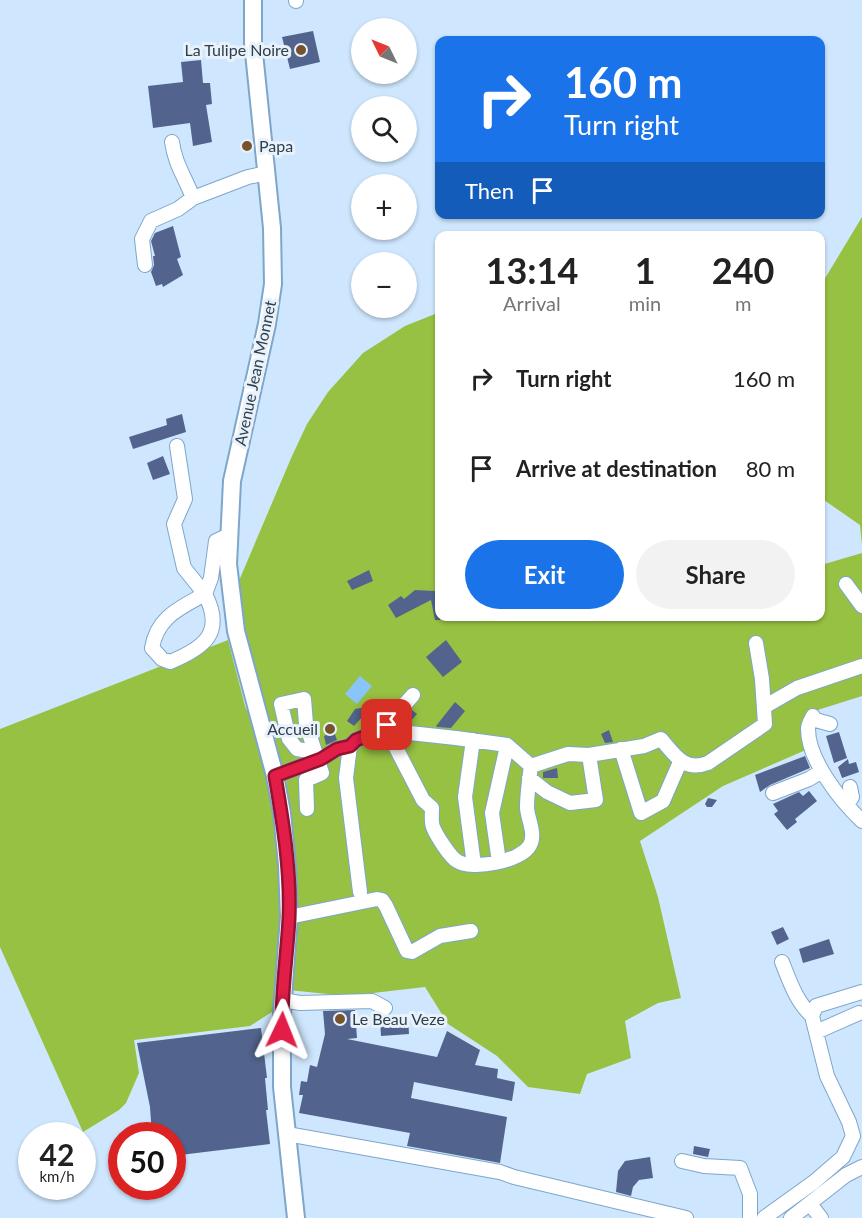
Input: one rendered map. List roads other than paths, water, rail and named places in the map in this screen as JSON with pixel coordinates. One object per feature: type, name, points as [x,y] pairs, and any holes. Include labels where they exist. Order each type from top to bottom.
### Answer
[{"type":"main road","name":"Avenue Jean Monnet","points":[[243,0],[253,43]]},
{"type":"main road","name":"Avenue Jean Monnet","points":[[253,0],[253,43],[272,228],[273,284],[267,324],[232,481],[228,564],[236,631],[275,776],[282,813],[289,917],[283,1000],[282,1087],[296,1218]]},
{"type":"lane","points":[[172,142],[174,159],[193,198]]},
{"type":"lane","points":[[145,265],[142,239],[151,221],[178,209],[193,198],[248,177],[267,173]]},
{"type":"lane","points":[[177,446],[185,499],[174,524],[184,568],[205,594],[214,621],[209,637],[193,653],[170,662],[162,659],[152,648],[154,635],[162,622],[175,611],[205,594],[211,578],[216,541],[229,535]]},
{"type":"lane","points":[[846,584],[862,606]]},
{"type":"lane","points":[[530,772],[568,754],[590,755],[644,746],[661,739],[680,762],[699,766],[708,763],[765,724],[762,679],[756,643]]},
{"type":"lane","points":[[764,706],[797,688],[862,666]]},
{"type":"lane","points":[[382,730],[413,695]]},
{"type":"lane","points":[[830,724],[813,717],[808,727],[811,744],[818,765],[858,822]]},
{"type":"lane","points":[[275,776],[316,756],[350,746],[356,740],[382,730],[507,746],[547,792],[570,803],[596,800],[590,755]]},
{"type":"lane","points":[[382,730],[395,746],[423,800],[432,808],[432,826],[449,853],[457,861],[474,865],[499,862],[524,854],[530,845],[532,836],[527,810],[530,772]]},
{"type":"lane","points":[[473,740],[465,797],[474,865]]},
{"type":"lane","points":[[350,746],[346,778],[360,892]]},
{"type":"lane","points":[[499,862],[492,813],[507,746]]},
{"type":"lane","points":[[621,749],[641,813],[663,801],[680,762]]},
{"type":"lane","points":[[307,809],[306,780],[322,773],[316,756]]},
{"type":"lane","points":[[772,793],[809,779],[822,771]]},
{"type":"lane","points":[[847,805],[852,797],[850,787]]},
{"type":"lane","points":[[289,917],[377,899],[382,900],[407,951],[412,952],[440,936],[471,931]]},
{"type":"lane","points":[[764,1218],[814,1182],[843,1157],[853,1136],[849,1122],[827,1076],[812,1016],[794,992],[782,962]]},
{"type":"lane","points":[[812,1016],[816,1006],[862,992]]},
{"type":"lane","points":[[283,1000],[300,1003],[372,1001],[385,1008]]},
{"type":"lane","points":[[816,1032],[859,1013]]},
{"type":"lane","points":[[287,1134],[500,1172],[514,1178],[686,1218]]},
{"type":"lane","points":[[682,1161],[704,1166],[740,1168],[750,1194],[750,1218]]},
{"type":"lane","points":[[791,1218],[846,1175],[862,1167]]},
{"type":"lane","points":[[810,1203],[820,1218]]},
{"type":"water","points":[[360,676],[372,686],[357,704],[345,694]]},
{"type":"place","name":"La Tulipe Noire","points":[[301,50]]},
{"type":"place","name":"Papa","points":[[247,146]]},
{"type":"place","name":"Accueil","points":[[330,729]]},
{"type":"place","name":"Le Beau Veze","points":[[340,1019]]}]
